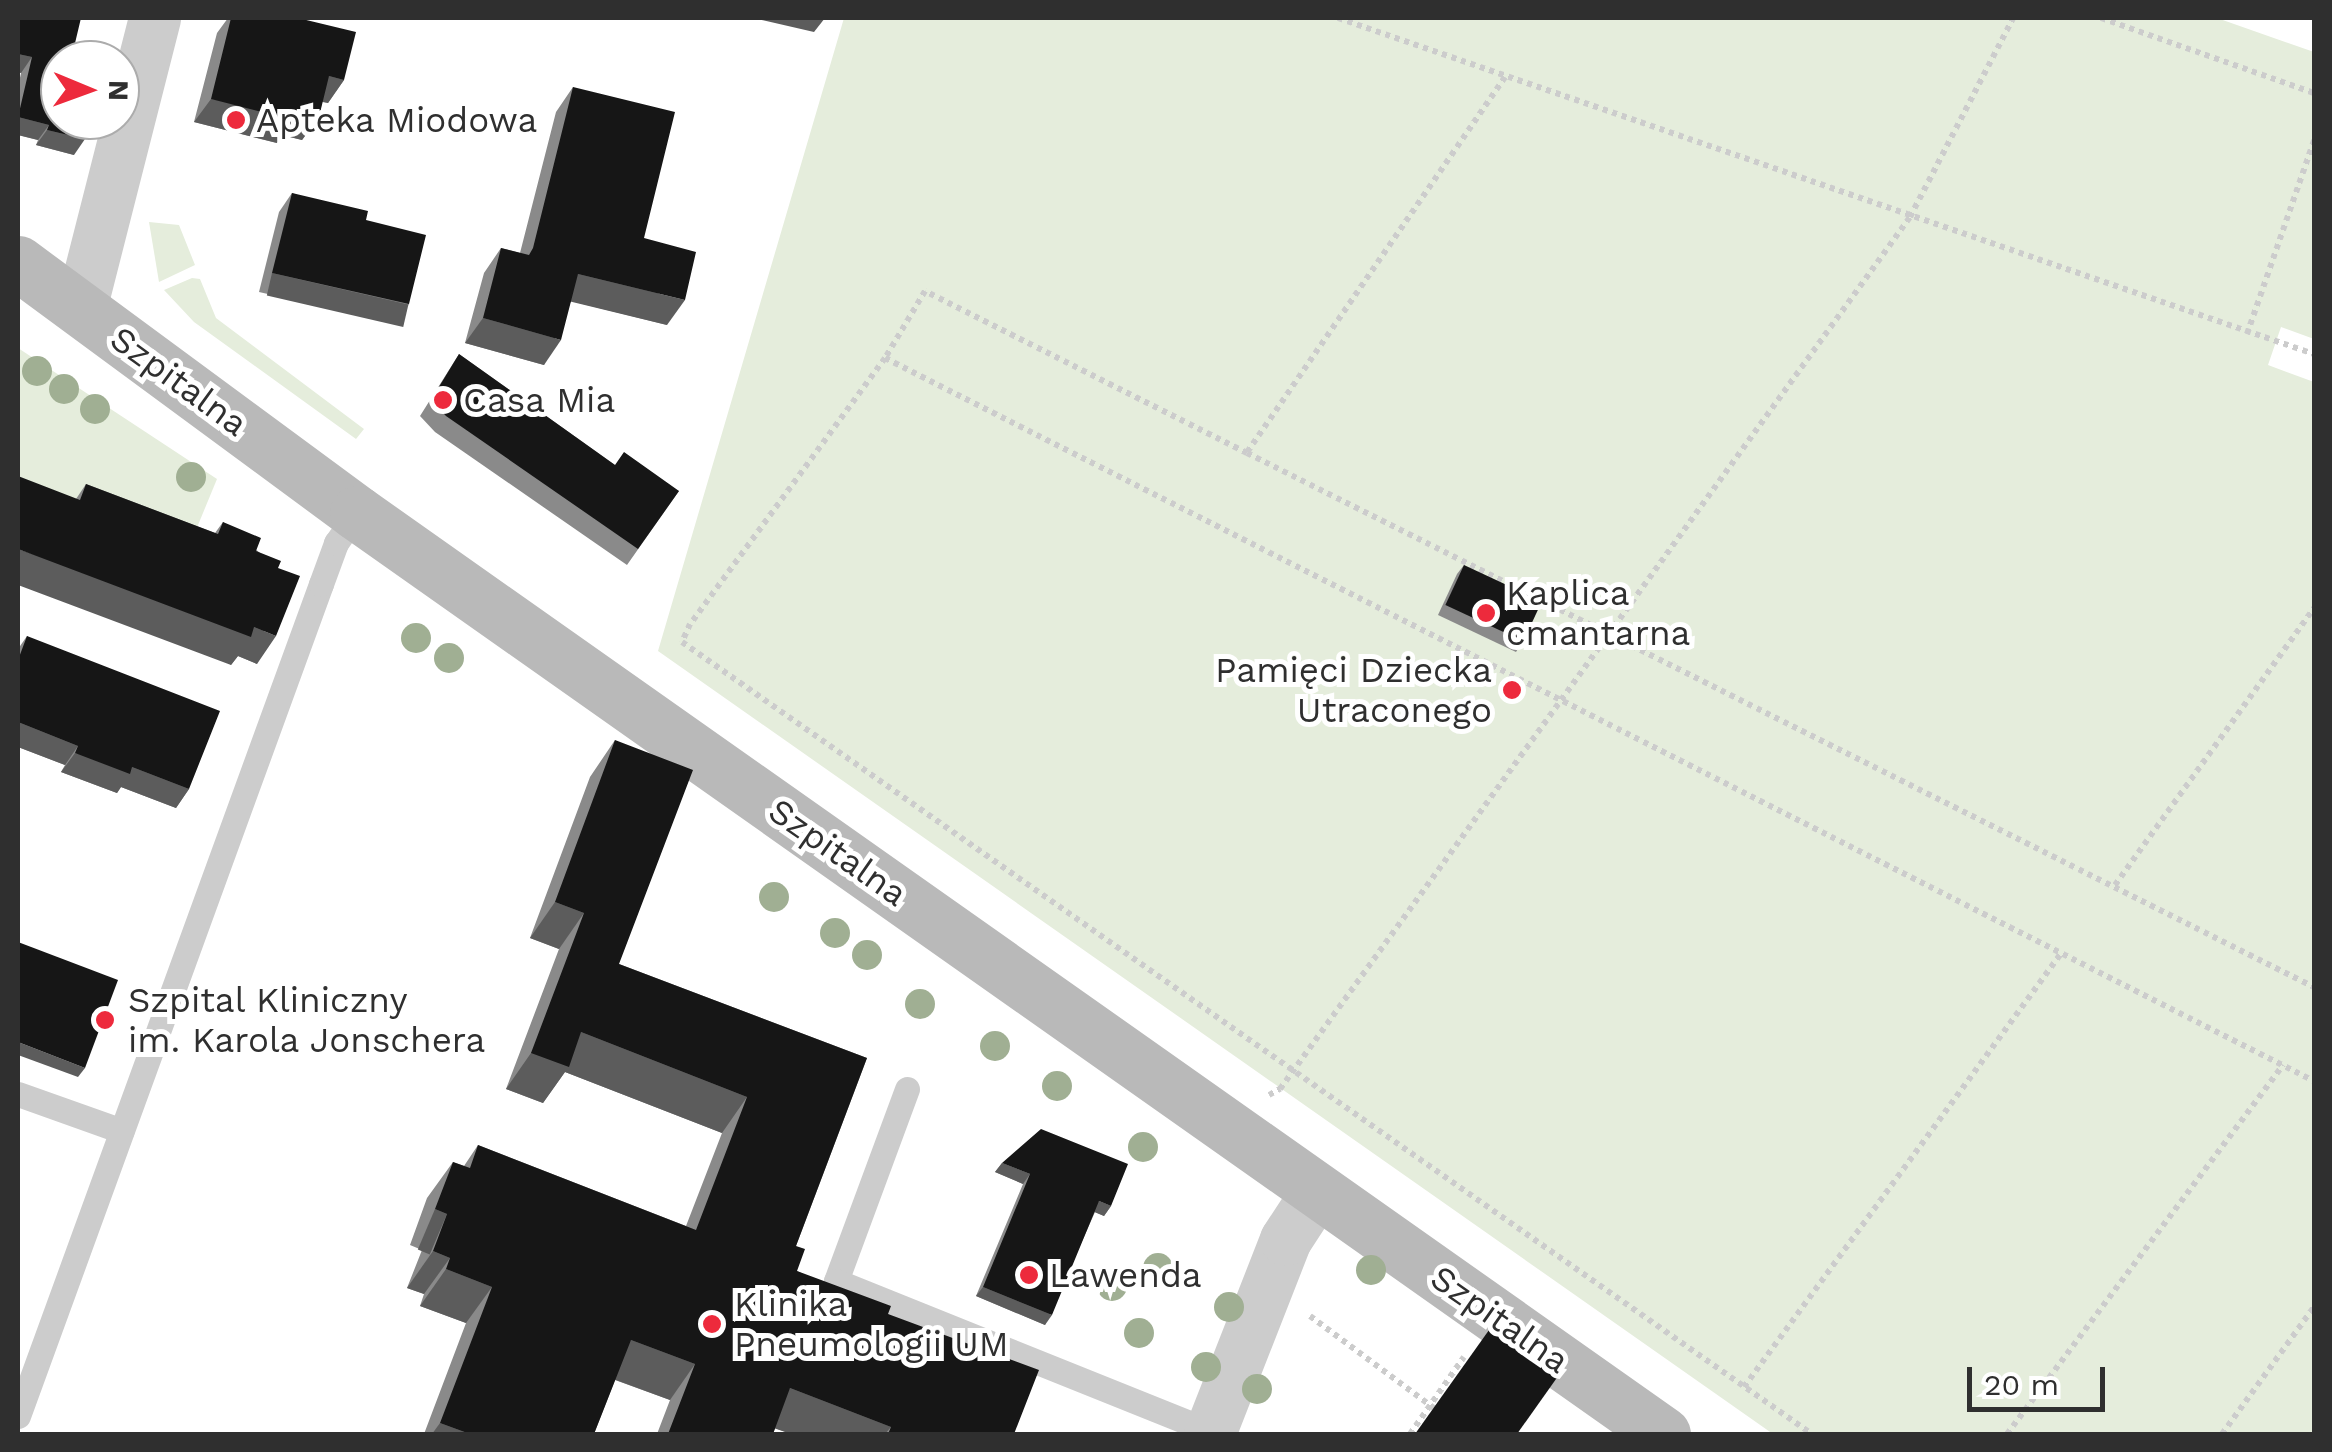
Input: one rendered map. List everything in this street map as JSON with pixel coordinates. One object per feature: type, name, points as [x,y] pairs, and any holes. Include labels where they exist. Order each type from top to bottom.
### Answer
[{"type":"street","points":[[81,309],[154,18]]},
{"type":"street","name":"Szpitalna","points":[[18,263],[357,513],[1240,1134],[1647,1430]]},
{"type":"street","points":[[1210,1433],[1286,1240],[1318,1190]]},
{"type":"lane","points":[[18,1416],[331,557],[357,513]]},
{"type":"lane","points":[[907,1088],[836,1281],[1210,1433]]},
{"type":"lane","points":[[18,1094],[122,1131]]},
{"type":"path","points":[[1338,18],[2314,354]]},
{"type":"path","points":[[1240,1134],[1268,1095],[1280,1090],[1294,1071],[1910,217],[2014,18]]},
{"type":"path","points":[[2101,18],[2314,93]]},
{"type":"path","points":[[1248,453],[1505,77]]},
{"type":"path","points":[[2247,334],[2314,140]]},
{"type":"path","points":[[1812,1434],[682,642],[690,624],[885,358],[926,291],[2314,987]]},
{"type":"path","points":[[885,358],[2314,1081]]},
{"type":"path","points":[[2115,885],[2314,608]]},
{"type":"path","points":[[1744,1387],[2062,952]]},
{"type":"path","points":[[2007,1434],[2283,1065]]},
{"type":"path","points":[[2222,1434],[2314,1307]]},
{"type":"path","points":[[1305,1312],[1432,1407]]},
{"type":"path","points":[[1410,1434],[1464,1357]]},
{"type":"green space","points":[[844,18],[2217,18],[2314,52],[2314,339],[2281,327],[2268,365],[2314,382],[2314,1434],[1773,1434],[658,651]]},
{"type":"green space","points":[[149,222],[179,225],[195,265],[159,282]]},
{"type":"green space","points":[[192,278],[200,279],[216,318],[364,429],[356,439],[194,322],[164,290]]},
{"type":"green space","points":[[18,348],[217,479],[191,542],[18,478]]},
{"type":"building","points":[[18,18],[81,18],[76,40],[40,40],[40,123],[18,117],[32,57],[18,54]]},
{"type":"building","points":[[231,18],[298,18],[356,32],[344,80],[329,76],[319,117],[296,111],[293,120],[211,99]]},
{"type":"building","points":[[573,87],[675,112],[644,238],[696,252],[685,300],[578,274],[561,340],[483,318],[501,248],[529,255],[533,248]]},
{"type":"building","points":[[292,193],[368,211],[366,220],[426,235],[409,304],[272,273]]},
{"type":"building","points":[[459,354],[615,465],[624,452],[679,491],[638,549],[446,416],[431,400]]},
{"type":"building","points":[[18,476],[80,500],[86,484],[218,534],[223,522],[261,538],[256,551],[281,561],[278,568],[300,576],[276,636],[254,627],[251,637],[18,549]]},
{"type":"building","name":"Kaplica cmantarna","points":[[1464,565],[1542,601],[1523,641],[1445,605]]},
{"type":"building","points":[[27,636],[220,711],[189,789],[132,767],[130,774],[75,753],[78,746],[18,722],[18,660]]},
{"type":"building","points":[[615,740],[693,770],[619,964],[867,1058],[796,1246],[805,1249],[797,1271],[891,1306],[888,1314],[1039,1370],[1014,1434],[888,1434],[891,1427],[790,1388],[773,1434],[668,1434],[695,1364],[631,1340],[594,1434],[470,1434],[440,1423],[492,1287],[446,1269],[450,1258],[433,1251],[447,1214],[435,1209],[453,1162],[470,1168],[478,1145],[696,1230],[747,1097],[581,1032],[569,1067],[531,1053],[584,913],[555,902]]},
{"type":"building","points":[[18,942],[118,980],[85,1068],[18,1042]]},
{"type":"building","points":[[1041,1129],[1128,1164],[1111,1206],[1099,1201],[1052,1315],[983,1287],[1030,1174],[1002,1163]]},
{"type":"building","points":[[1494,1323],[1561,1372],[1517,1434],[1415,1434]]},
{"type":"place","name":"Apteka Miodowa","points":[[236,120]]},
{"type":"place","name":"Casa Mia","points":[[443,400]]},
{"type":"place","name":"Kaplica cmantarna","points":[[1486,613]]},
{"type":"place","name":"Pamięci Dziecka Utraconego","points":[[1512,690]]},
{"type":"place","name":"Szpital Kliniczny im. Karola Jonschera","points":[[105,1020]]},
{"type":"place","name":"Lawenda","points":[[1029,1275]]},
{"type":"place","name":"Klinika Pneumologii UM","points":[[712,1324]]}]
